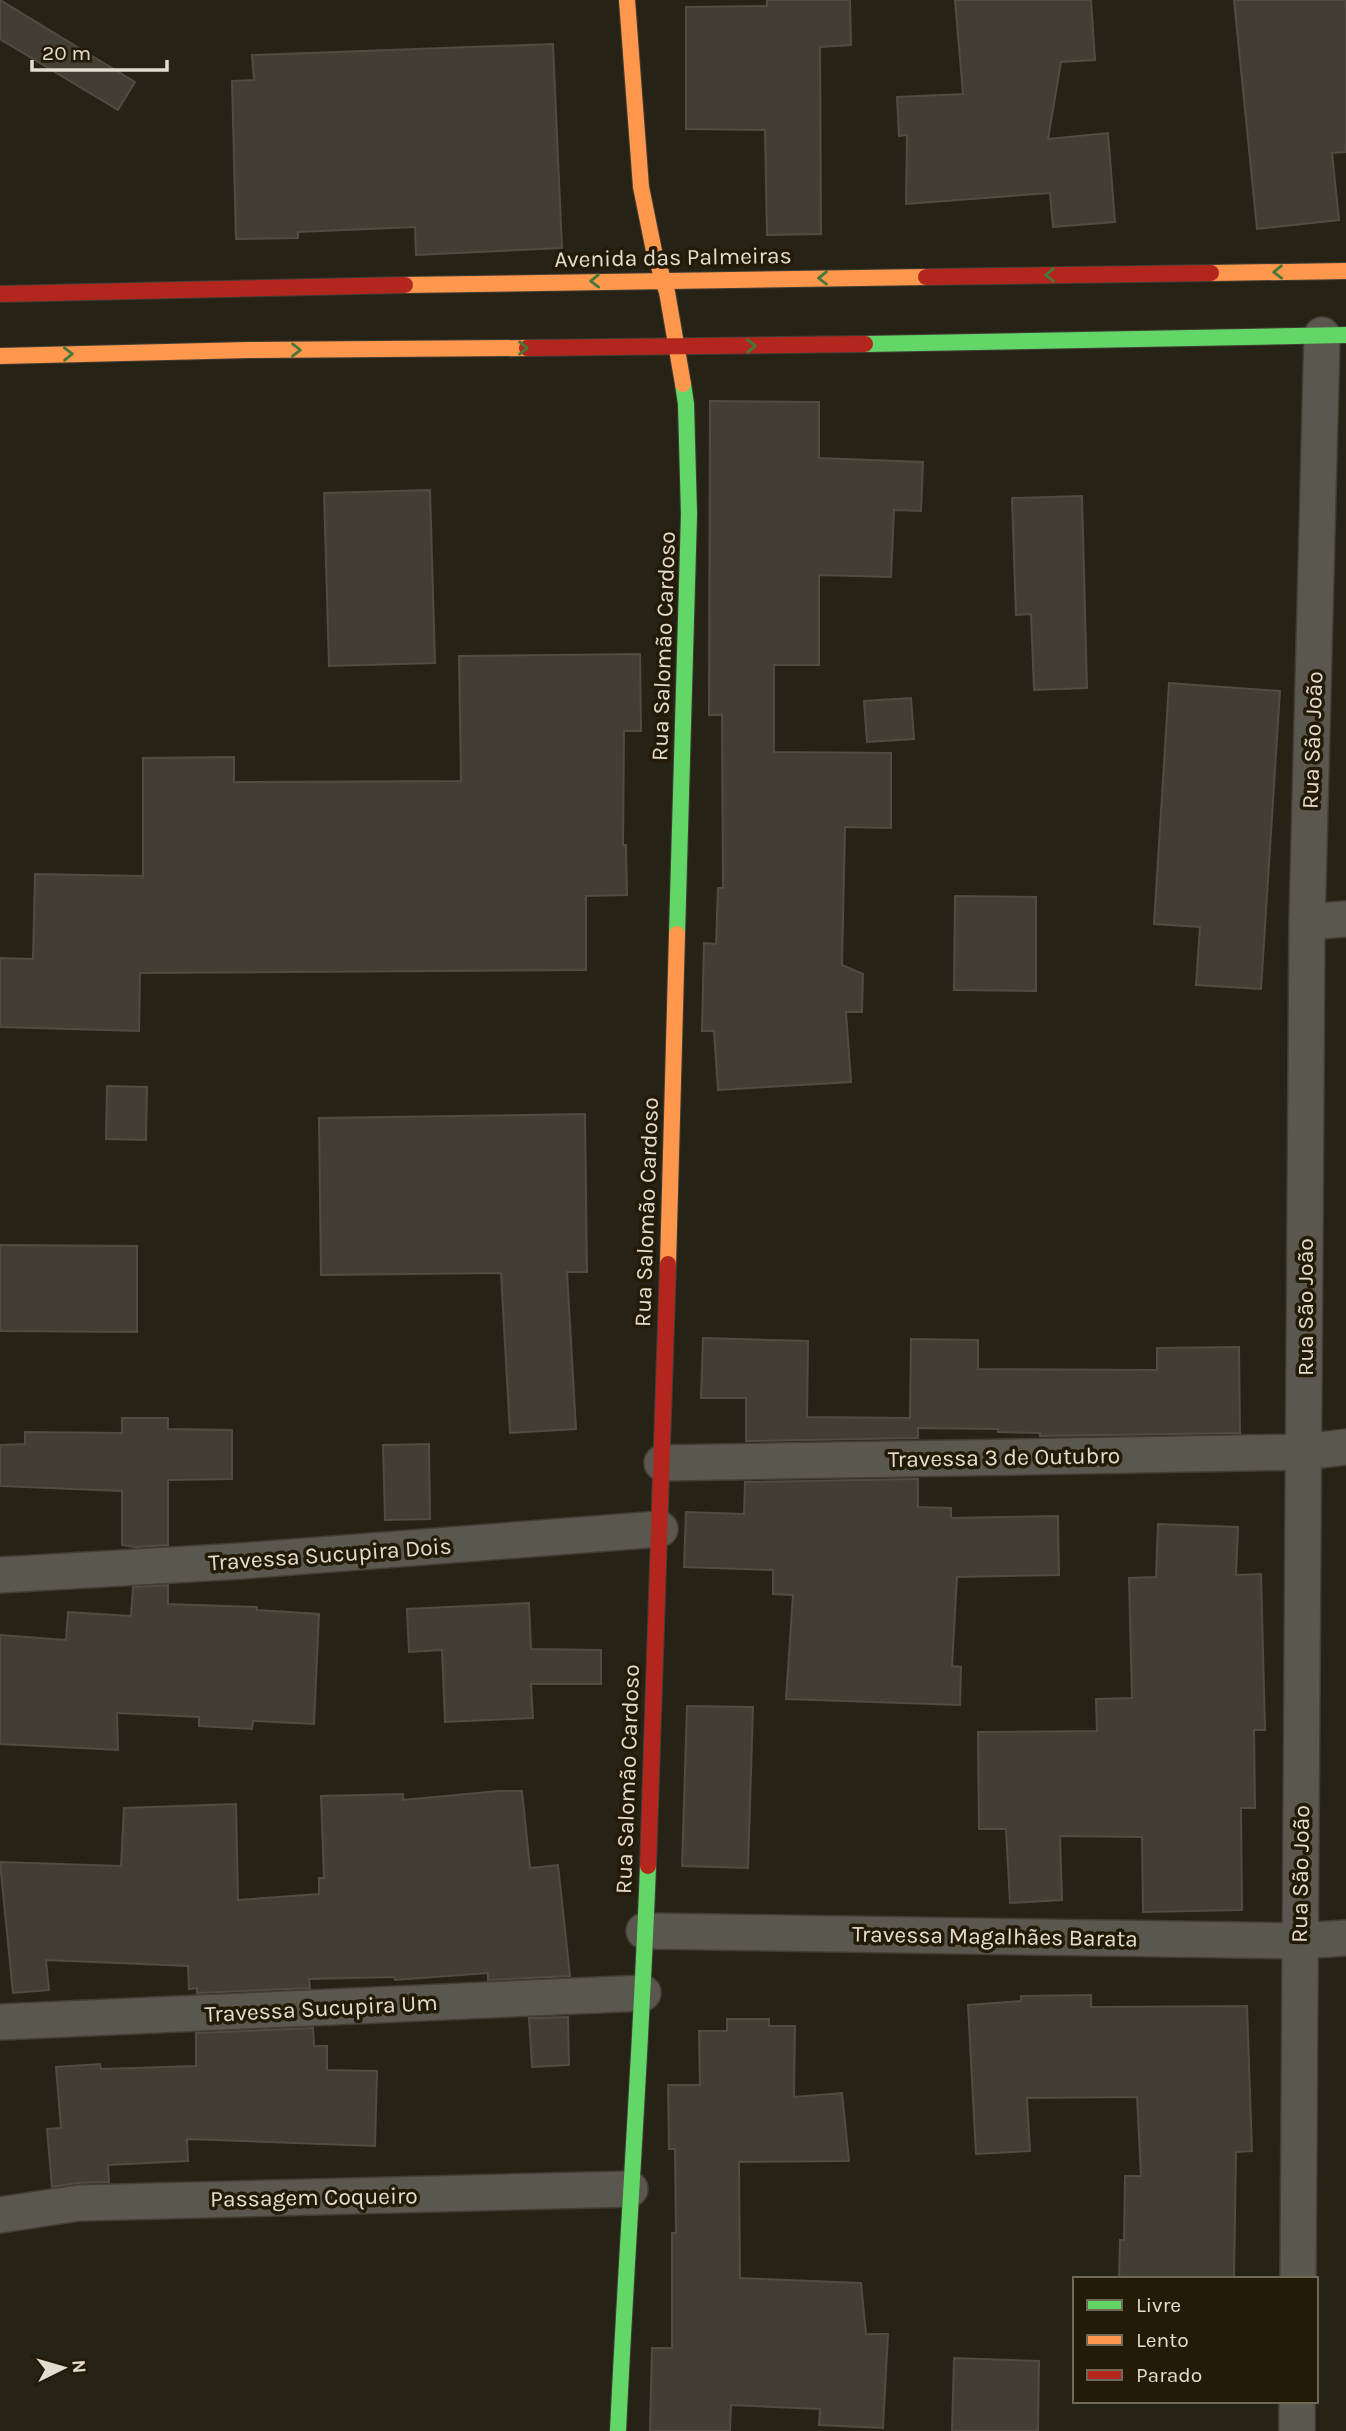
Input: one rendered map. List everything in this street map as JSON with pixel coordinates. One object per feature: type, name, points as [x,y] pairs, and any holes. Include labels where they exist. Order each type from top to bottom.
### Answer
[{"type":"main road","name":"Rua Salomão Cardoso","points":[[618,2431],[643,1993],[660,1529],[689,514],[686,404],[678,347],[641,187],[627,0]]},
{"type":"main road","name":"Avenida das Palmeiras","points":[[0,294],[664,280],[1346,271]]},
{"type":"main road","points":[[0,356],[1334,335]]},
{"type":"street","name":"Rua São João","points":[[1298,2277],[1307,922],[1334,335]]},
{"type":"street","points":[[1307,922],[1346,919]]},
{"type":"street","name":"Travessa 3 de Outubro","points":[[662,1463],[1304,1452],[1346,1447]]},
{"type":"street","name":"Travessa Sucupira Dois","points":[[0,1575],[242,1561],[660,1529]]},
{"type":"street","name":"Travessa Magalhães Barata","points":[[644,1931],[1300,1941],[1346,1938]]},
{"type":"street","name":"Travessa Sucupira Um","points":[[0,2022],[643,1993]]},
{"type":"street","name":"Passagem Coqueiro","points":[[0,2215],[79,2203],[630,2189]]},
{"type":"street","points":[[1297,2403],[1297,2431]]},
{"type":"building","points":[[0,0],[135,82],[118,110],[0,39]]},
{"type":"building","points":[[767,0],[850,0],[851,45],[820,47],[821,234],[767,235],[765,130],[686,129],[686,7],[767,6]]},
{"type":"building","points":[[955,0],[1091,0],[1095,60],[1061,62],[1048,139],[1108,133],[1115,222],[1053,227],[1050,193],[906,204],[907,135],[899,136],[897,97],[963,94]]},
{"type":"building","points":[[1234,0],[1346,0],[1346,152],[1332,153],[1339,220],[1257,229]]},
{"type":"building","points":[[553,44],[562,248],[416,255],[415,227],[298,232],[298,238],[236,239],[232,81],[254,80],[252,55]]},
{"type":"building","points":[[710,401],[819,402],[819,458],[923,462],[921,511],[894,510],[891,577],[819,575],[819,665],[774,665],[774,752],[891,753],[891,828],[845,827],[842,965],[863,974],[862,1012],[846,1012],[851,1082],[718,1090],[714,1031],[702,1031],[704,943],[716,944],[718,888],[723,888],[722,715],[709,715]]},
{"type":"building","points":[[430,490],[435,663],[329,666],[324,493]]},
{"type":"building","points":[[1082,496],[1087,688],[1034,690],[1031,614],[1016,615],[1012,498]]},
{"type":"building","points":[[640,654],[641,731],[624,731],[623,845],[626,845],[627,895],[586,896],[586,970],[140,973],[139,1031],[0,1027],[0,958],[33,959],[35,874],[143,876],[143,758],[234,757],[234,782],[461,781],[459,656]]},
{"type":"building","points":[[1169,683],[1280,691],[1261,989],[1196,985],[1200,927],[1154,924]]},
{"type":"building","points":[[911,698],[914,739],[867,742],[864,701]]},
{"type":"building","points":[[955,896],[1036,897],[1036,991],[954,990]]},
{"type":"building","points":[[107,1086],[147,1087],[146,1140],[106,1139]]},
{"type":"building","points":[[585,1114],[587,1272],[567,1272],[576,1429],[510,1433],[501,1273],[321,1275],[319,1118]]},
{"type":"building","points":[[0,1245],[137,1246],[137,1332],[0,1331]]},
{"type":"building","points":[[703,1338],[808,1341],[807,1417],[910,1418],[911,1339],[978,1340],[978,1369],[1157,1370],[1157,1348],[1239,1347],[1240,1433],[1040,1436],[1040,1433],[998,1432],[998,1429],[918,1428],[918,1438],[746,1441],[746,1398],[701,1398]]},
{"type":"building","points":[[122,1418],[168,1418],[168,1429],[232,1430],[232,1479],[168,1480],[168,1545],[122,1545],[122,1491],[0,1486],[0,1445],[25,1444],[25,1432],[122,1433]]},
{"type":"building","points":[[429,1444],[430,1519],[385,1520],[383,1445]]},
{"type":"building","points":[[918,1479],[918,1507],[951,1508],[951,1518],[1058,1516],[1059,1575],[957,1577],[952,1666],[961,1667],[960,1705],[786,1699],[793,1595],[773,1594],[773,1570],[684,1567],[686,1512],[744,1514],[745,1482]]},
{"type":"building","points":[[1158,1524],[1238,1527],[1236,1575],[1261,1574],[1265,1730],[1254,1730],[1255,1808],[1241,1808],[1242,1910],[1143,1912],[1142,1837],[1060,1836],[1062,1900],[1010,1903],[1006,1829],[979,1829],[978,1732],[1097,1731],[1096,1699],[1132,1698],[1129,1578],[1156,1577]]},
{"type":"building","points":[[168,1585],[168,1604],[257,1607],[257,1610],[319,1614],[314,1724],[253,1721],[252,1729],[199,1726],[199,1717],[117,1713],[118,1750],[0,1744],[0,1635],[66,1640],[68,1612],[131,1616],[133,1587]]},
{"type":"building","points":[[529,1603],[531,1649],[601,1650],[601,1684],[531,1684],[533,1718],[445,1722],[442,1650],[409,1652],[407,1609]]},
{"type":"building","points":[[687,1706],[753,1707],[748,1868],[682,1866]]},
{"type":"building","points":[[522,1791],[530,1868],[558,1865],[570,1976],[488,1980],[488,1973],[395,1980],[394,1977],[309,1979],[310,1988],[197,1993],[197,1988],[189,1989],[188,1966],[46,1960],[49,1990],[13,1993],[0,1862],[121,1866],[124,1808],[236,1804],[238,1900],[319,1894],[319,1878],[324,1878],[321,1796],[403,1794],[403,1800]]},
{"type":"building","points":[[1091,1995],[1091,2007],[1247,2006],[1252,2151],[1236,2152],[1234,2277],[1119,2277],[1120,2240],[1124,2240],[1125,2176],[1141,2176],[1137,2097],[1027,2098],[1030,2151],[976,2154],[968,2005],[1021,2001],[1021,1996]]},
{"type":"building","points":[[568,2017],[569,2065],[532,2067],[529,2018]]},
{"type":"building","points":[[727,2019],[769,2019],[769,2026],[795,2026],[794,2097],[842,2093],[849,2161],[739,2162],[740,2278],[861,2283],[866,2334],[888,2334],[883,2428],[819,2425],[820,2409],[731,2405],[730,2431],[650,2431],[652,2348],[672,2348],[672,2233],[676,2233],[675,2149],[669,2149],[668,2085],[700,2085],[699,2031],[727,2031]]},
{"type":"building","points":[[313,2028],[314,2046],[327,2046],[327,2070],[377,2071],[375,2146],[187,2139],[188,2161],[108,2165],[109,2182],[52,2187],[47,2129],[61,2128],[56,2067],[100,2064],[101,2069],[196,2066],[196,2033]]},
{"type":"building","points":[[954,2358],[1039,2361],[1038,2431],[952,2431]]},
{"type":"traffic: fast","points":[[865,344],[1346,335]]},
{"type":"traffic: fast","points":[[677,934],[689,514],[683,384]]},
{"type":"traffic: fast","points":[[618,2431],[648,1866]]},
{"type":"traffic: slow","points":[[627,0],[641,187],[654,251],[667,292],[683,384]]},
{"type":"traffic: slow","points":[[1211,273],[1346,271]]},
{"type":"traffic: slow","points":[[405,285],[926,277]]},
{"type":"traffic: slow","points":[[0,356],[249,350],[527,348]]},
{"type":"traffic: slow","points":[[668,1264],[677,934]]},
{"type":"traffic: jam","points":[[926,277],[1211,273]]},
{"type":"traffic: jam","points":[[0,294],[405,285]]},
{"type":"traffic: jam","points":[[527,348],[865,344]]},
{"type":"traffic: jam","points":[[648,1866],[668,1264]]}]
